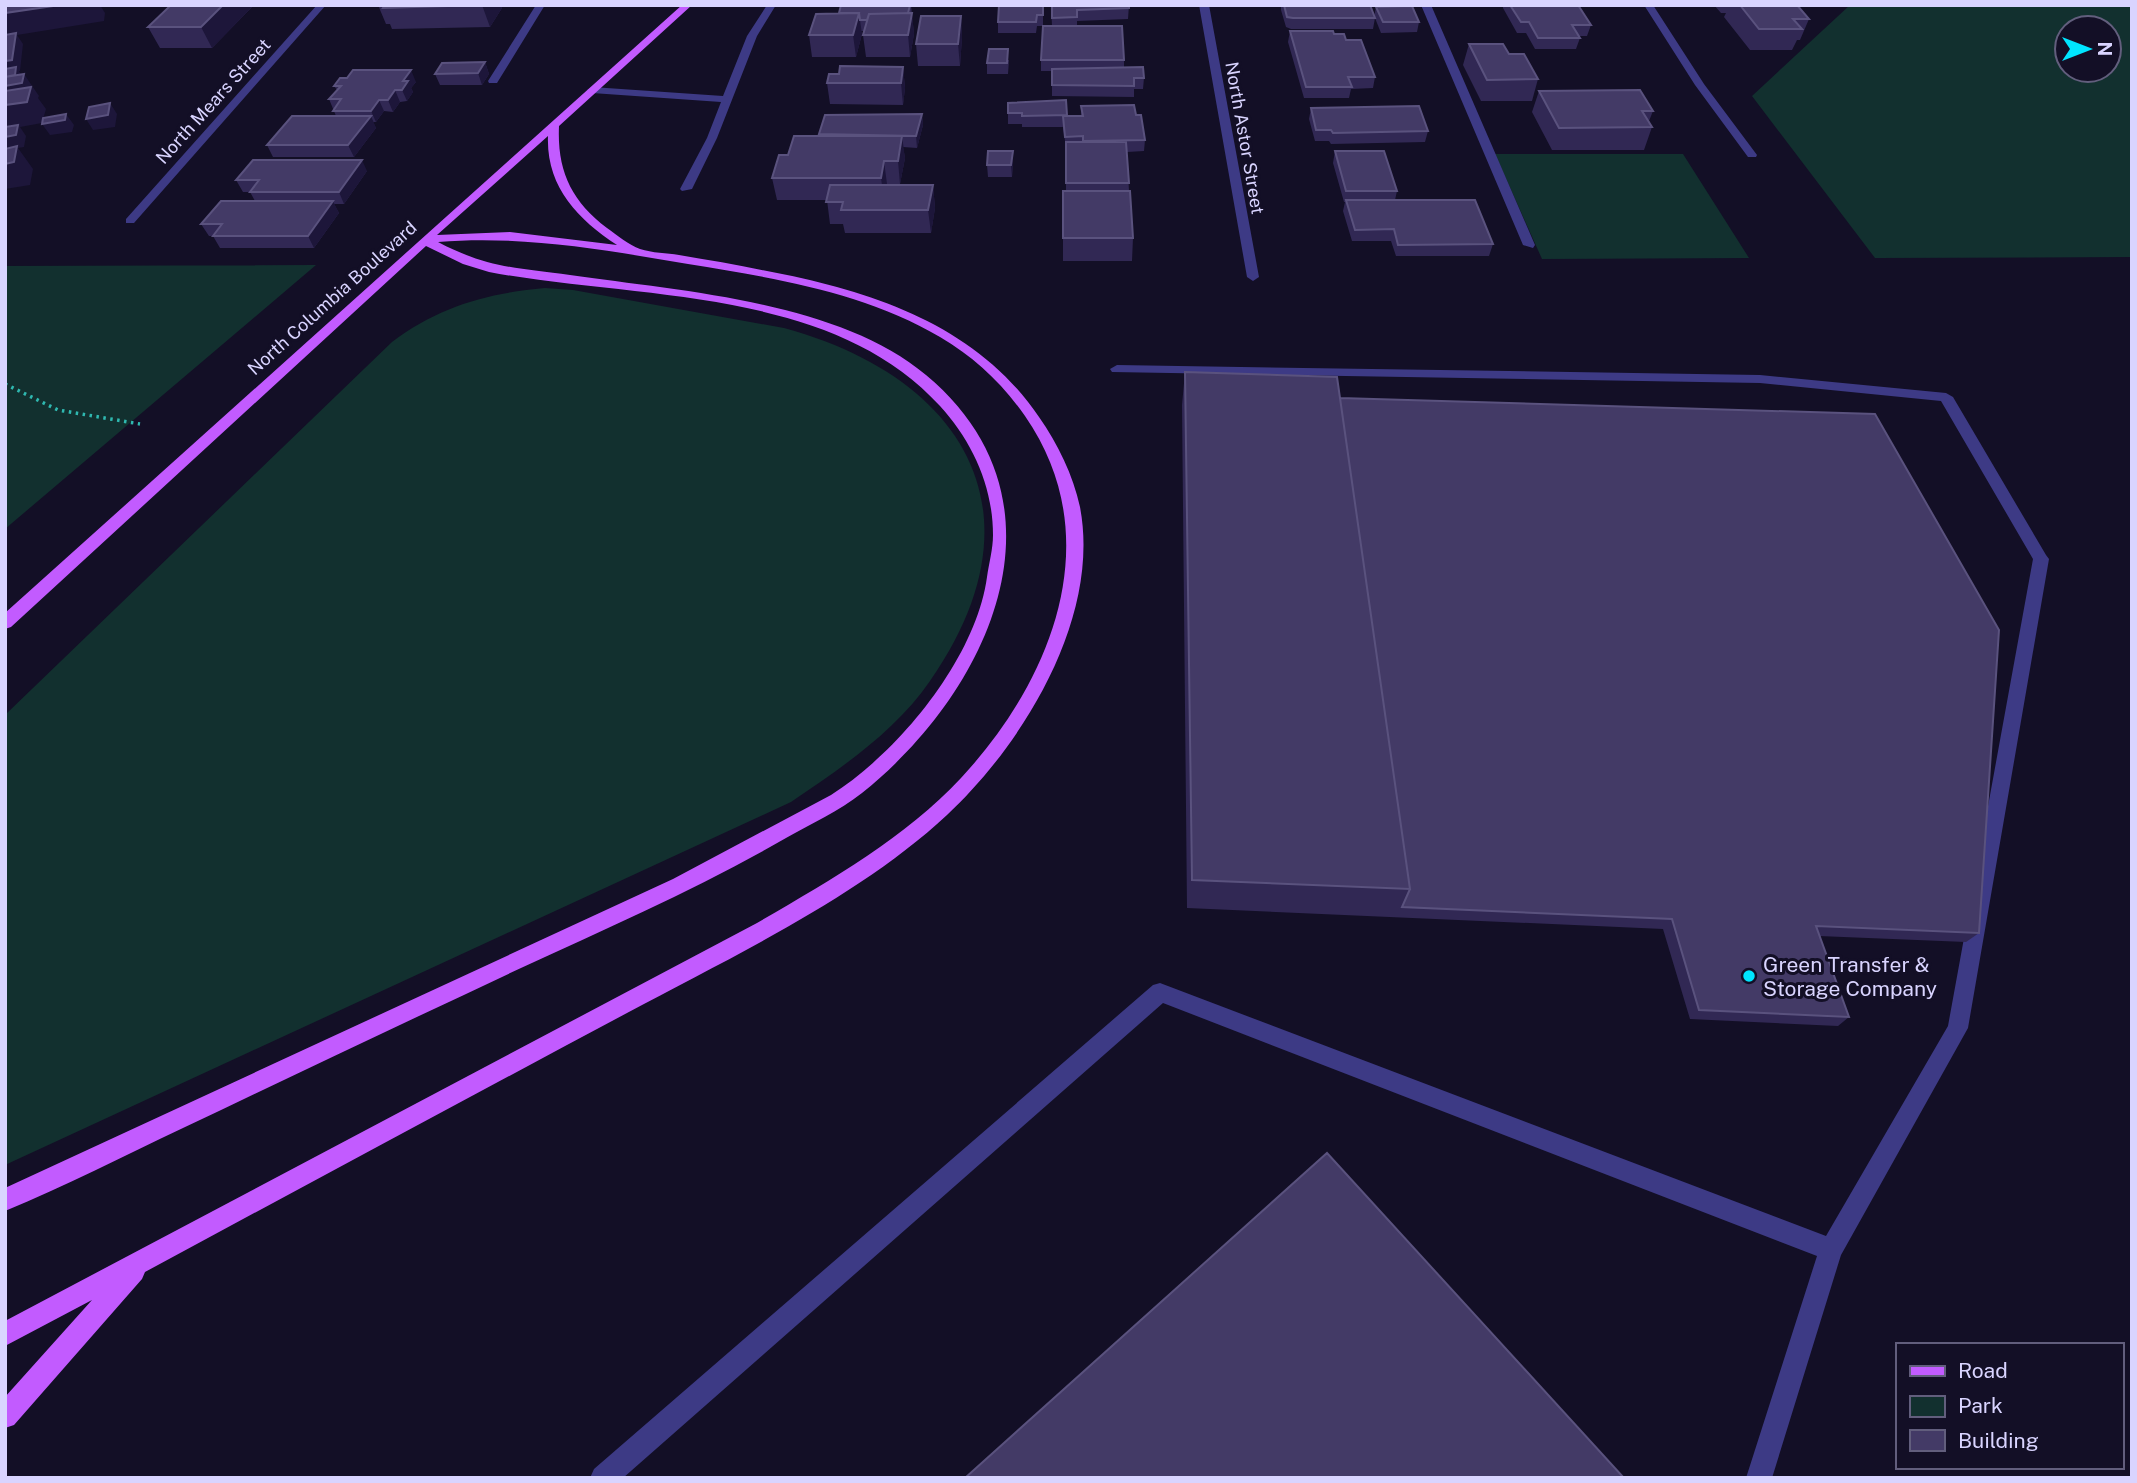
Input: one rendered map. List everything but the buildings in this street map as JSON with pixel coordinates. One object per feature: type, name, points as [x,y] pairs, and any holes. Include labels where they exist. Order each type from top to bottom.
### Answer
[{"type":"main road","name":"North Columbia Boulevard","points":[[5,623],[425,240],[688,5]]},
{"type":"main road","points":[[554,125],[551,147],[554,169],[565,191],[582,213],[606,233],[637,252]]},
{"type":"main road","points":[[5,1334],[764,929],[862,869],[939,811],[995,752],[1033,692],[1059,637],[1069,602],[1076,535],[1069,491],[1048,442],[1020,397],[978,356],[932,328],[882,304],[837,289],[784,277],[637,252],[507,236],[425,240]]},
{"type":"main road","points":[[5,1199],[621,912],[760,844],[856,788],[917,732],[957,676],[987,618],[1000,557],[999,497],[982,451],[961,418],[923,379],[885,352],[832,329],[740,305],[477,266],[425,240]]},
{"type":"main road","points":[[5,1416],[143,1261]]},
{"type":"street","name":"North Mears Street","points":[[130,220],[322,5]]},
{"type":"street","points":[[494,81],[541,5]]},
{"type":"street","points":[[686,189],[712,138],[752,36],[772,5]]},
{"type":"street","name":"North Astor Street","points":[[1204,5],[1253,277]]},
{"type":"street","points":[[1426,5],[1529,245]]},
{"type":"street","points":[[1648,5],[1700,85],[1752,155]]},
{"type":"street","points":[[592,90],[727,99]]},
{"type":"street","points":[[1117,369],[1760,379],[1946,397],[2042,559],[1958,1028],[1831,1250],[1759,1478]]},
{"type":"street","points":[[603,1478],[1160,992],[1831,1250]]},
{"type":"path","points":[[5,383],[58,410],[140,424]]},
{"type":"green space","points":[[1850,5],[2132,5],[2132,257],[1875,258],[1752,96]]},
{"type":"green space","points":[[1495,154],[1683,154],[1749,258],[1542,259]]},
{"type":"green space","points":[[316,265],[5,529],[5,266]]},
{"type":"green space","points":[[545,288],[573,290],[784,328],[848,351],[900,381],[941,418],[969,461],[983,510],[982,563],[965,620],[930,681],[901,717],[884,733],[791,802],[5,1165],[5,715],[392,342],[427,320],[464,304],[503,294]]},
{"type":"place","name":"Green Transfer & Storage Company","points":[[1749,976]]}]
